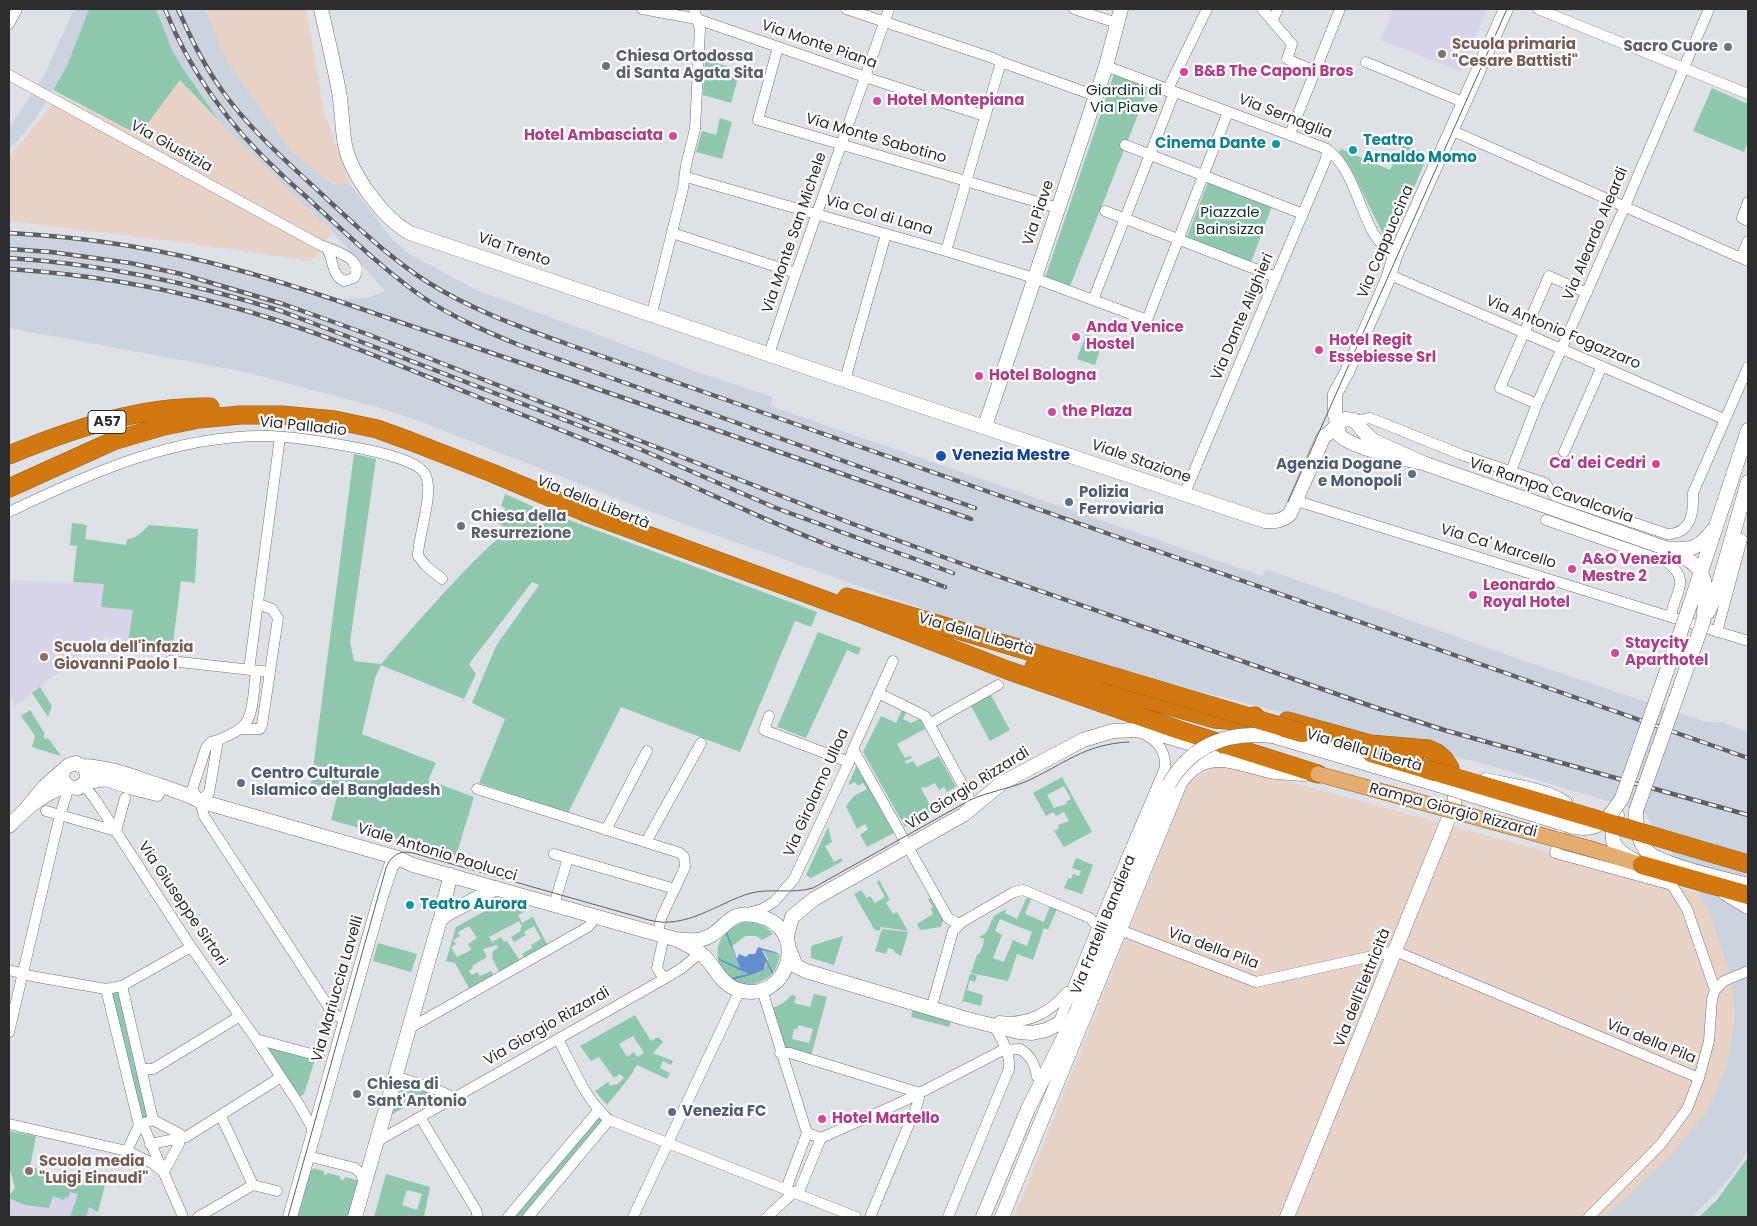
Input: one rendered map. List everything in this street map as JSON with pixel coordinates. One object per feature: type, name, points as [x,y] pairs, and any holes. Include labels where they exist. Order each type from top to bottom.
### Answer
[{"type":"highway","name":"Via della Libertà","points":[[210,407],[237,404],[280,404],[335,410],[375,418],[442,442],[564,492],[820,589],[1303,734],[1748,864]]},
{"type":"highway","name":"A57","points":[[9,456],[79,430],[127,416],[166,408],[210,407]]},
{"type":"highway","points":[[9,478],[106,433],[170,414],[210,407]]},
{"type":"highway","name":"Via della Libertà","points":[[9,488],[113,441],[164,426],[200,419],[240,415],[282,415],[343,422],[377,429],[492,472],[587,513],[857,612],[1007,670],[1179,730],[1318,774]]},
{"type":"highway","points":[[820,589],[1061,676],[1215,719],[1237,721],[1256,716],[1270,716],[1370,744],[1428,749],[1444,759],[1450,768]]},
{"type":"highway","name":"Rampa Giorgio Rizzardi","points":[[1642,865],[1748,895]]},
{"type":"main road","name":"Rampa Giorgio Rizzardi","points":[[1318,774],[1588,848],[1642,865]]},
{"type":"street","points":[[9,24],[17,9]]},
{"type":"street","name":"Via Trento","points":[[321,9],[339,94],[348,156],[362,181],[389,217],[402,228],[410,233],[844,380]]},
{"type":"street","name":"Via Monte Piana","points":[[642,9],[695,14],[778,47],[985,116]]},
{"type":"street","points":[[846,9],[883,25],[993,58],[1096,96]]},
{"type":"street","name":"Via Monte San Michele","points":[[769,354],[796,272],[820,214],[841,145],[889,9]]},
{"type":"street","points":[[1074,9],[1118,24]]},
{"type":"street","name":"Via Piave","points":[[985,426],[1106,66],[1122,9]]},
{"type":"street","points":[[1093,300],[1150,155],[1170,92],[1206,9]]},
{"type":"street","points":[[1262,9],[1292,44],[1287,59],[1315,71]]},
{"type":"street","points":[[1272,21],[1278,9]]},
{"type":"street","points":[[1290,134],[1340,9]]},
{"type":"street","name":"Via Cappuccina","points":[[1341,432],[1336,415],[1335,397],[1338,387],[1347,372],[1365,324],[1506,9]]},
{"type":"street","points":[[1538,9],[1748,94]]},
{"type":"street","name":"Via Aleardo Aleardi","points":[[1511,471],[1537,404],[1563,349],[1709,9]]},
{"type":"street","points":[[652,314],[686,176],[686,165],[696,124],[700,29],[695,14]]},
{"type":"street","name":"Via Monte Sabotino","points":[[778,47],[758,120],[1058,208]]},
{"type":"street","points":[[946,251],[1001,62]]},
{"type":"street","points":[[1370,64],[1465,103]]},
{"type":"street","name":"Via Sernaglia","points":[[1106,66],[1170,92],[1327,149],[1344,169],[1375,236],[1392,264]]},
{"type":"street","name":"Via Giustizia","points":[[9,75],[323,246]]},
{"type":"street","points":[[1184,239],[1207,178],[1228,112]]},
{"type":"street","points":[[1453,131],[1744,259],[1748,241]]},
{"type":"street","points":[[1125,146],[1302,214]]},
{"type":"street","name":"Via Dante Alighieri","points":[[1184,495],[1326,158],[1327,149]]},
{"type":"street","name":"Via Col di Lana","points":[[686,176],[1034,278],[1147,320],[1184,239]]},
{"type":"street","points":[[1748,202],[1742,218],[1748,221]]},
{"type":"street","points":[[1105,210],[1184,239],[1276,277]]},
{"type":"street","points":[[672,233],[796,272]]},
{"type":"street","points":[[844,380],[886,234]]},
{"type":"street","name":"Via Antonio Fogazzaro","points":[[1392,264],[1524,333],[1724,419]]},
{"type":"street","points":[[1537,404],[1500,388],[1549,276],[1587,292]]},
{"type":"street","points":[[1564,452],[1602,366]]},
{"type":"street","points":[[1724,419],[1748,367]]},
{"type":"street","name":"Via Cappuccina","points":[[1347,372],[1343,401],[1355,422]]},
{"type":"street","name":"Viale Stazione","points":[[844,380],[985,426],[1229,510],[1271,522],[1287,517],[1297,501]]},
{"type":"street","name":"Via Rampa Cavalcavia","points":[[1668,549],[1423,463],[1378,443],[1368,436],[1355,422],[1370,418],[1454,452],[1545,483],[1554,496],[1667,534],[1674,534],[1680,532],[1688,522],[1693,508],[1693,494],[1724,419]]},
{"type":"street","points":[[1297,501],[1325,436],[1341,432],[1356,436],[1359,432],[1355,422],[1343,420],[1341,432]]},
{"type":"street","points":[[1748,430],[1701,573],[1622,798],[1611,833],[1615,846],[1623,841],[1629,832],[1703,622],[1715,597],[1748,482]]},
{"type":"street","name":"Via Rampa Cavalcavia","points":[[1341,432],[1364,448],[1423,463]]},
{"type":"street","name":"Via Palladio","points":[[9,512],[64,486],[144,455],[215,440],[268,436],[332,443],[372,451],[420,467],[427,480],[428,487],[418,556],[426,566],[442,579]]},
{"type":"street","points":[[280,437],[258,604],[250,715],[240,729],[211,742],[206,748],[195,776],[192,790],[200,801],[204,816],[332,1012],[346,1022]]},
{"type":"street","name":"Via Ca' Marcello","points":[[1297,501],[1748,641]]},
{"type":"street","points":[[1546,520],[1667,562],[1675,568],[1680,577],[1681,586],[1671,617]]},
{"type":"street","points":[[1668,549],[1686,550],[1699,546],[1718,522]]},
{"type":"street","points":[[1717,632],[1742,539]]},
{"type":"street","points":[[1668,549],[1684,556],[1696,565],[1704,578],[1706,593],[1703,622]]},
{"type":"street","points":[[1668,549],[1681,560],[1688,571],[1691,583],[1690,605]]},
{"type":"street","points":[[240,729],[260,729],[262,725],[278,618],[272,609],[258,604]]},
{"type":"street","name":"Via Girolamo Ulloa","points":[[744,915],[762,909],[774,902],[794,879],[849,762],[853,749],[893,661]]},
{"type":"street","points":[[170,662],[270,672]]},
{"type":"street","points":[[929,724],[998,685]]},
{"type":"street","points":[[878,693],[925,716],[970,800],[970,810]]},
{"type":"street","points":[[769,716],[764,730],[849,762]]},
{"type":"street","points":[[1136,730],[1148,736],[1160,746],[1164,754],[1165,768],[1176,770],[1184,778]]},
{"type":"street","name":"Via Giorgio Rizzardi","points":[[787,936],[790,919],[799,910],[821,895],[970,810],[1002,784],[1078,743],[1113,731],[1136,730],[1151,732],[1274,767],[1318,774]]},
{"type":"street","name":"Via Fratelli Bandiera","points":[[1028,1109],[1037,1077],[1058,1024],[1078,987],[1155,816],[1176,774],[1198,751],[1220,740],[1248,734],[1273,736],[1345,750],[1426,769]]},
{"type":"street","points":[[1303,734],[1384,767],[1439,785]]},
{"type":"street","points":[[1273,736],[1583,828],[1594,827],[1602,822],[1613,812],[1622,798]]},
{"type":"street","points":[[200,801],[209,793],[218,740]]},
{"type":"street","points":[[646,842],[701,743]]},
{"type":"street","points":[[853,749],[948,918],[959,924]]},
{"type":"street","points":[[606,830],[647,751]]},
{"type":"street","name":"Via Fratelli Bandiera","points":[[1002,1217],[1175,794],[1184,778],[1203,763],[1219,759],[1278,772],[1318,774]]},
{"type":"street","points":[[9,1032],[60,815],[76,786],[87,774],[82,766],[71,764],[63,770],[45,786],[26,809]]},
{"type":"street","name":"Viale Antonio Paolucci","points":[[82,766],[104,768],[138,777],[148,782],[182,792],[200,801],[398,858],[413,865],[665,936]]},
{"type":"street","name":"Via Fratelli Bandiera","points":[[983,1217],[1028,1109],[1077,1011],[1078,987],[1098,926],[1165,768]]},
{"type":"street","name":"Via dell'Elettricità","points":[[1287,1217],[1454,805],[1454,780],[1450,768]]},
{"type":"street","name":"Via della Pila","points":[[1120,930],[1256,982],[1395,952],[1699,1078],[1709,1040],[1712,999],[1715,990],[1687,909],[1672,885],[1555,853],[1567,802],[1542,791],[1450,768]]},
{"type":"street","points":[[63,770],[62,778],[76,786]]},
{"type":"street","name":"Viale Antonio Paolucci","points":[[76,786],[106,779],[180,800],[200,801]]},
{"type":"street","points":[[11,822],[46,795],[76,786]]},
{"type":"street","name":"Via Giuseppe Sirtori","points":[[76,786],[91,794],[191,947],[256,1039],[314,1131]]},
{"type":"street","points":[[477,789],[680,853],[684,857],[686,867],[662,916],[665,936],[657,968],[664,979]]},
{"type":"street","points":[[46,810],[116,831],[124,798]]},
{"type":"street","points":[[1636,811],[1637,828],[1642,844],[1645,850],[1654,857],[1748,885]]},
{"type":"street","name":"Rampa Giorgio Rizzardi","points":[[1588,848],[1599,849],[1615,846],[1642,865]]},
{"type":"street","points":[[554,854],[675,889]]},
{"type":"street","name":"Via Mariuccia Lavelli","points":[[290,1217],[384,886],[391,866],[398,858]]},
{"type":"street","points":[[554,905],[568,858]]},
{"type":"street","points":[[355,1217],[437,927],[442,917],[442,908],[451,875]]},
{"type":"street","points":[[1706,884],[1737,899],[1748,907]]},
{"type":"street","points":[[442,917],[496,888]]},
{"type":"street","points":[[931,1009],[953,931],[959,924],[1014,892],[1023,890],[1090,918],[1098,926]]},
{"type":"street","points":[[665,936],[703,939],[730,919],[744,915],[759,916],[779,926],[787,936],[796,966],[802,970],[994,1026],[1032,1033],[1046,1030],[1058,1024]]},
{"type":"street","points":[[408,1029],[588,927],[596,917]]},
{"type":"street","points":[[700,953],[719,929]]},
{"type":"street","points":[[714,969],[709,952],[719,929]]},
{"type":"street","points":[[665,936],[700,953],[725,983],[740,990],[752,992],[773,985],[781,978],[786,969],[790,950]]},
{"type":"street","points":[[665,936],[689,949],[691,956],[684,966]]},
{"type":"street","points":[[9,970],[106,989],[122,986],[191,947]]},
{"type":"street","name":"Via Giorgio Rizzardi","points":[[376,1142],[664,979],[700,953]]},
{"type":"street","points":[[684,966],[703,965],[714,969]]},
{"type":"street","points":[[1715,990],[1724,981],[1748,972]]},
{"type":"street","points":[[122,986],[153,1120]]},
{"type":"street","points":[[967,1019],[1022,1022],[1045,1012],[1078,987]]},
{"type":"street","points":[[106,989],[140,1124],[183,1217]]},
{"type":"street","points":[[633,1217],[740,990]]},
{"type":"street","points":[[762,990],[806,1133],[794,1189]]},
{"type":"street","points":[[142,1069],[153,1069],[240,1016]]},
{"type":"street","points":[[948,1217],[1009,1069],[1010,1057],[994,1026]]},
{"type":"street","points":[[256,1039],[319,1056]]},
{"type":"street","points":[[558,1039],[589,1098],[598,1111],[609,1120],[794,1189],[856,1217]]},
{"type":"street","points":[[767,1217],[794,1189],[821,1138],[920,1093],[1007,1050],[1020,1048],[1029,1055],[1035,1067],[1037,1077]]},
{"type":"street","points":[[780,1053],[790,1053],[920,1093]]},
{"type":"street","points":[[395,1076],[455,1098]]},
{"type":"street","points":[[150,1144],[186,1138],[281,1077]]},
{"type":"street","points":[[1589,1217],[1661,1144],[1676,1126],[1687,1109],[1699,1078]]},
{"type":"street","points":[[870,1217],[917,1105],[920,1093]]},
{"type":"street","points":[[508,1217],[598,1111]]},
{"type":"street","points":[[221,1116],[253,1185]]},
{"type":"street","points":[[420,1117],[476,1210],[478,1217]]},
{"type":"street","points":[[127,1151],[140,1124],[153,1120],[180,1134],[179,1144],[166,1168],[161,1170]]},
{"type":"street","points":[[528,1217],[609,1120]]},
{"type":"street","points":[[9,1124],[127,1151],[152,1163],[161,1170]]},
{"type":"street","points":[[806,1133],[821,1138]]},
{"type":"street","points":[[308,1156],[355,1168],[361,1174],[364,1182]]},
{"type":"street","points":[[355,1168],[365,1164],[371,1158]]},
{"type":"street","points":[[198,1217],[253,1185],[277,1191]]},
{"type":"shaded area","points":[[74,9],[89,9],[67,66],[42,109],[23,135],[9,149],[9,128],[44,76]]},
{"type":"shaded area","points":[[156,9],[242,9],[350,184],[393,240],[409,254],[474,289],[703,374],[773,397],[770,406],[1262,576],[1266,569],[1513,657],[1706,722],[1724,723],[1748,732],[1748,1151],[1729,1179],[1692,1217],[1605,1217],[1627,1195],[1726,1069],[1734,1024],[1733,994],[1708,908],[1644,812],[1481,763],[1086,662],[1000,636],[651,512],[419,421],[377,407],[246,372],[9,328],[9,231],[70,235],[122,242],[185,254],[252,272],[332,297],[346,299],[367,298],[385,291],[328,227],[313,215],[310,209],[308,211],[224,128],[172,50]]},
{"type":"shaded area","points":[[205,9],[306,9],[324,112],[350,184],[331,184],[289,149],[226,60]]},
{"type":"shaded area","name":"Scuola primaria \"Cesare Battisti\"","points":[[1393,9],[1487,9],[1461,72],[1381,40]]},
{"type":"shaded area","points":[[180,80],[212,115],[332,232],[311,261],[188,243],[9,221],[9,157],[60,95],[139,135]]},
{"type":"shaded area","name":"Scuola dell'infazia Giovanni Paolo I","points":[[9,580],[104,584],[134,610],[128,642],[105,637],[15,706],[9,696]]},
{"type":"shaded area","points":[[1221,763],[1698,893],[1708,908],[1730,973],[1734,1024],[1726,1069],[1705,1114],[1666,1160],[1605,1217],[1014,1217],[1188,783]]},
{"type":"shaded area","name":"Scuola media \"Luigi Einaudi\"","points":[[9,1131],[36,1136],[30,1167],[105,1185],[96,1217],[9,1217],[9,1196],[15,1188],[9,1166]]},
{"type":"green space","points":[[89,9],[156,9],[172,50],[220,122],[180,80],[139,135],[53,90],[67,66]]},
{"type":"green space","points":[[705,59],[740,71],[731,103],[703,95]]},
{"type":"green space","name":"Giardini di Via Piave","points":[[1114,74],[1149,87],[1070,286],[1045,278]]},
{"type":"green space","points":[[1712,88],[1748,104],[1748,142],[1744,152],[1693,131]]},
{"type":"green space","points":[[720,118],[732,122],[722,159],[696,152],[702,131],[716,135]]},
{"type":"green space","points":[[1403,144],[1428,154],[1395,233],[1387,234],[1382,232],[1351,169],[1339,152],[1341,149],[1390,170]]},
{"type":"green space","name":"Piazzale Bainsizza","points":[[1208,182],[1272,206],[1251,262],[1187,237]]},
{"type":"green space","points":[[1086,334],[1103,340],[1095,365],[1077,359]]},
{"type":"green space","points":[[354,454],[376,459],[350,642],[354,661],[381,664],[457,579],[506,531],[503,526],[494,521],[496,516],[504,513],[505,508],[501,506],[505,494],[534,507],[817,612],[811,627],[795,621],[740,752],[621,707],[568,813],[479,783],[505,719],[472,703],[496,646],[539,585],[532,582],[469,664],[476,674],[464,699],[381,665],[375,678],[362,734],[436,763],[428,780],[474,797],[456,856],[331,820],[339,789],[311,784]]},
{"type":"green space","points":[[72,523],[87,525],[85,539],[126,545],[127,539],[137,536],[149,525],[198,529],[195,583],[181,581],[172,651],[128,642],[133,610],[101,607],[104,584],[73,582],[77,546],[70,545]]},
{"type":"green space","points":[[818,632],[861,648],[858,655],[847,650],[806,738],[777,727]]},
{"type":"green space","points":[[40,687],[52,706],[48,717],[32,693]]},
{"type":"green space","points":[[991,695],[1010,730],[990,741],[971,706]]},
{"type":"green space","points":[[30,710],[45,734],[43,736],[46,740],[48,738],[61,756],[32,747],[35,736],[21,716]]},
{"type":"green space","points":[[902,710],[906,712],[903,719],[911,723],[920,719],[925,729],[897,744],[905,758],[910,756],[912,758],[905,761],[906,764],[913,761],[917,767],[939,756],[956,787],[947,792],[944,787],[939,790],[935,783],[921,788],[933,811],[905,827],[863,752],[881,716],[896,723]]},
{"type":"green space","points":[[857,765],[894,833],[867,847],[860,835],[868,829],[865,824],[857,829],[846,806],[854,796],[867,789],[863,783],[858,786],[855,782],[848,785]]},
{"type":"green space","points":[[1062,777],[1092,832],[1064,847],[1054,831],[1059,828],[1058,825],[1069,821],[1064,812],[1056,816],[1053,812],[1046,816],[1033,793]],"holes":[[[1064,786],[1071,799],[1066,802],[1067,804],[1054,808],[1047,795]]]},
{"type":"green space","points":[[828,827],[832,842],[825,846],[834,862],[841,858],[843,861],[811,878],[806,875]]},
{"type":"green space","points":[[1076,858],[1093,865],[1082,894],[1064,888],[1068,878],[1071,879],[1073,874],[1079,876],[1081,871],[1072,868]]},
{"type":"green space","points":[[879,880],[890,900],[886,903],[893,914],[897,912],[908,931],[881,927],[879,931],[874,929],[854,894],[861,890],[867,898],[870,896],[875,903],[885,897],[877,882]]},
{"type":"green space","points":[[1027,897],[1031,899],[1025,914],[1044,922],[1050,906],[1057,909],[1048,930],[1042,929],[1043,931],[1033,960],[1017,954],[1008,981],[971,973],[977,955],[980,953],[984,943],[984,939],[979,937],[986,933],[994,916],[1006,909],[1005,913],[1017,919]],"holes":[[[1000,919],[1032,932],[1027,946],[1013,940],[1004,962],[993,958],[1002,935],[995,931]]]},
{"type":"green space","points":[[930,898],[943,920],[941,927],[920,930],[917,924],[933,914],[931,909],[933,907],[928,899]]},
{"type":"green space","points":[[501,902],[528,910],[518,915],[522,923],[533,917],[548,946],[525,959],[522,954],[541,939],[534,926],[524,932],[526,935],[514,942],[511,937],[521,931],[520,928],[522,927],[519,921],[489,937],[492,942],[501,937],[504,942],[507,941],[520,961],[500,973],[492,958],[493,951],[498,948],[497,945],[483,949],[487,957],[472,966],[473,968],[469,971],[472,975],[477,972],[480,976],[491,971],[494,976],[470,990],[455,963],[446,961],[456,927]],"holes":[[[469,926],[477,938],[468,944],[471,950],[457,957],[451,947],[456,944],[453,940],[460,936],[458,932]]]},
{"type":"green space","points":[[744,922],[760,925],[767,928],[773,934],[762,940],[756,936],[745,936],[731,947],[741,971],[759,974],[764,969],[768,959],[763,950],[780,955],[773,973],[764,980],[749,984],[737,982],[726,976],[720,965],[718,953],[720,941],[729,930]]},
{"type":"green space","points":[[882,929],[908,932],[901,956],[888,948],[886,954],[875,951]]},
{"type":"green space","points":[[843,936],[834,965],[811,958],[811,947],[813,945]]},
{"type":"green space","points":[[378,943],[417,954],[411,972],[373,961]]},
{"type":"green space","points":[[970,974],[977,975],[975,982],[970,980],[967,990],[983,995],[981,1006],[962,1001]]},
{"type":"green space","points":[[118,990],[150,1117],[143,1119],[111,992]]},
{"type":"green space","points":[[814,994],[827,997],[811,1056],[784,1048],[771,1009],[783,1003],[792,995],[796,996],[794,1003],[810,1007]],"holes":[[[799,1025],[813,1029],[809,1043],[792,1039],[794,1029],[797,1029]]]},
{"type":"green space","points":[[913,1010],[951,1021],[949,1027],[911,1017]]},
{"type":"green space","points":[[635,1015],[651,1041],[658,1037],[663,1042],[653,1053],[673,1061],[671,1065],[663,1061],[660,1068],[670,1073],[667,1079],[637,1065],[607,1105],[595,1091],[608,1082],[611,1086],[616,1085],[624,1078],[620,1074],[614,1078],[599,1057],[591,1061],[580,1046]],"holes":[[[633,1036],[644,1053],[637,1057],[634,1052],[627,1057],[619,1044]]]},
{"type":"green space","points":[[264,1045],[315,1059],[304,1094],[299,1097]]},
{"type":"green space","points":[[396,1083],[431,1093],[387,1117]]},
{"type":"green space","points":[[599,1115],[604,1119],[523,1217],[514,1217]]},
{"type":"green space","name":"Scuola media \"Luigi Einaudi\"","points":[[9,1131],[36,1136],[30,1167],[105,1185],[98,1212],[89,1207],[86,1217],[70,1217],[78,1194],[70,1192],[68,1198],[65,1197],[64,1200],[53,1196],[49,1208],[24,1205],[9,1198],[15,1188],[9,1166]]},
{"type":"green space","points":[[1748,1157],[1748,1217],[1699,1217],[1717,1200]]},
{"type":"green space","points":[[313,1168],[324,1171],[324,1175],[327,1173],[340,1176],[340,1179],[344,1180],[345,1177],[360,1181],[349,1217],[296,1217],[310,1170],[313,1170]]},
{"type":"green space","points":[[386,1174],[430,1187],[424,1217],[374,1217]],"holes":[[[407,1190],[422,1194],[417,1210],[402,1205]]]},
{"type":"water","points":[[727,932],[737,959],[739,954],[746,957],[749,954],[755,954],[758,947],[778,953],[762,950],[773,972],[772,974],[766,961],[760,982],[763,970],[732,980],[730,978],[748,974],[718,958],[740,968],[726,934]]},
{"type":"tram line","points":[[1288,502],[1507,9]]},
{"type":"tram line","points":[[288,1217],[386,868],[396,854],[404,852],[413,853],[649,920],[676,921],[701,914],[751,893],[797,891],[813,888],[970,800],[1025,782],[1086,751],[1129,742]]},
{"type":"railway","points":[[165,9],[175,32],[200,77],[245,138],[285,178],[366,252],[407,286],[433,304],[469,323],[519,345],[975,508]]},
{"type":"railway","points":[[178,9],[197,50],[214,80],[232,104],[272,148],[365,234],[402,265],[462,302],[567,344],[1748,758]]},
{"type":"railway","points":[[9,233],[124,245],[181,256],[265,277],[580,383],[971,519]]},
{"type":"railway","points":[[9,249],[51,252],[130,263],[181,274],[283,304],[367,334],[853,524],[957,562],[1444,730],[1748,815]]},
{"type":"railway","points":[[9,258],[78,265],[146,276],[214,292],[281,311],[635,447],[776,508],[953,573]]},
{"type":"railway","points":[[9,269],[91,277],[145,286],[198,298],[290,324],[384,359],[593,443],[803,535],[945,587]]},
{"type":"place","name":"Sacro Cuore","points":[[1728,47]]},
{"type":"place","name":"Scuola primaria \"Cesare Battisti\"","points":[[1442,54]]},
{"type":"place","name":"Chiesa Ortodossa di Santa Agata Sita","points":[[606,66]]},
{"type":"place","name":"B&B The Caponi Bros","points":[[1184,72]]},
{"type":"place","name":"Hotel Montepiana","points":[[877,101]]},
{"type":"place","name":"Hotel Ambasciata","points":[[673,136]]},
{"type":"place","name":"Cinema Dante","points":[[1276,144]]},
{"type":"place","name":"Teatro Arnaldo Momo","points":[[1353,150]]},
{"type":"place","name":"Anda Venice Hostel","points":[[1076,337]]},
{"type":"place","name":"Hotel Regit Essebiesse Srl","points":[[1319,350]]},
{"type":"place","name":"Hotel Bologna","points":[[979,376]]},
{"type":"place","name":"the Plaza","points":[[1052,412]]},
{"type":"place","name":"Venezia Mestre","points":[[941,456]]},
{"type":"place","name":"Ca' dei Cedri","points":[[1656,464]]},
{"type":"place","name":"Agenzia Dogane e Monopoli","points":[[1412,474]]},
{"type":"place","name":"Polizia Ferroviaria","points":[[1069,502]]},
{"type":"place","name":"Chiesa della Resurrezione","points":[[461,526]]},
{"type":"place","name":"A&O Venezia Mestre 2","points":[[1572,569]]},
{"type":"place","name":"Leonardo Royal Hotel","points":[[1473,595]]},
{"type":"place","name":"Staycity Aparthotel","points":[[1615,653]]},
{"type":"place","name":"Scuola dell'infazia Giovanni Paolo I","points":[[44,657]]},
{"type":"place","name":"Centro Culturale Islamico del Bangladesh","points":[[241,783]]},
{"type":"place","name":"Teatro Aurora","points":[[410,905]]},
{"type":"place","name":"Chiesa di Sant'Antonio","points":[[357,1094]]},
{"type":"place","name":"Venezia FC","points":[[672,1112]]},
{"type":"place","name":"Hotel Martello","points":[[822,1119]]},
{"type":"place","name":"Scuola media \"Luigi Einaudi\"","points":[[29,1171]]}]
